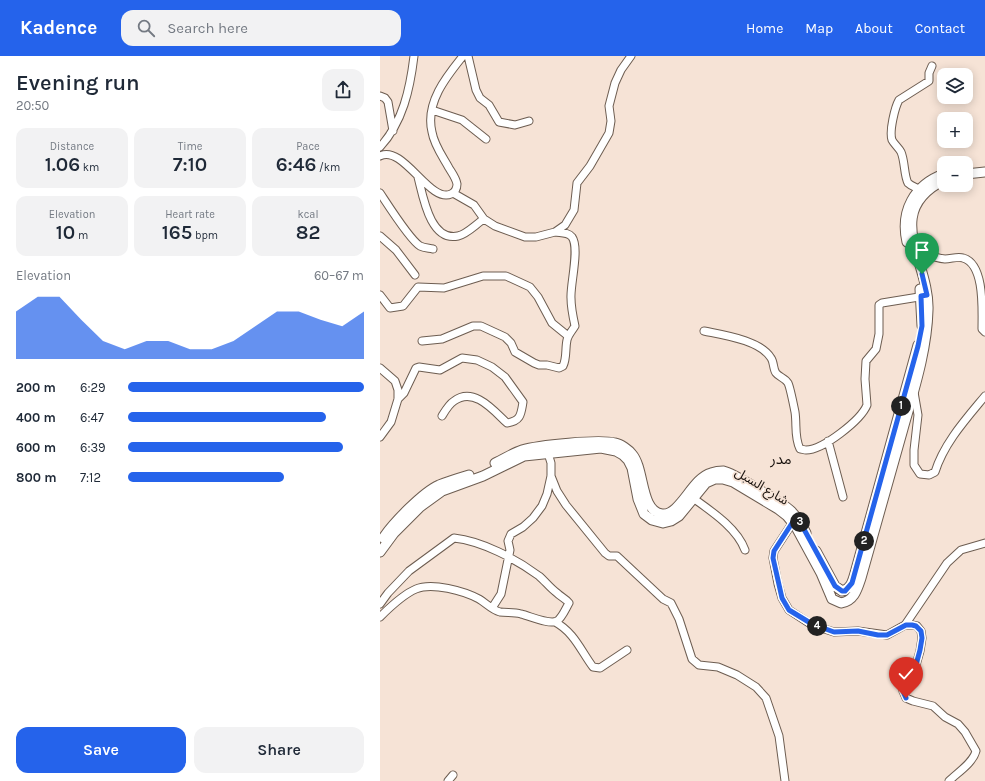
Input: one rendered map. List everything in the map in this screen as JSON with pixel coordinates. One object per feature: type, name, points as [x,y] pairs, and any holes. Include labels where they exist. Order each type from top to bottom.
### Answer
[{"type":"main road","points":[[973,167],[985,166]]},
{"type":"main road","points":[[973,173],[985,172]]},
{"type":"main road","name":"شارع السبل","points":[[380,542],[390,528],[416,502],[438,485],[483,470],[522,450],[601,448],[616,451],[628,460],[632,468],[638,499],[644,514],[652,520],[663,523],[671,521],[679,516],[706,484],[715,479],[724,479],[733,482],[787,516],[800,522],[835,586],[842,591],[845,591],[852,583],[855,573],[918,346],[922,326],[924,296],[905,228],[905,218],[909,205],[919,189],[930,180],[937,177]]},
{"type":"main road","name":"شارع السبل","points":[[380,552],[394,533],[414,512],[442,491],[483,476],[524,456],[547,449],[599,441],[616,443],[627,449],[633,455],[639,466],[646,500],[652,508],[662,514],[668,513],[675,509],[700,478],[710,473],[723,471],[733,475],[782,504],[794,520],[821,573],[832,599],[841,603],[851,600],[857,590],[861,578],[914,390],[928,328],[924,296],[912,232],[914,210],[920,197],[937,184]]},
{"type":"street","points":[[380,147],[393,131],[407,99],[414,56]]},
{"type":"street","points":[[380,156],[391,155],[404,163],[430,188],[439,193],[448,195],[453,193],[457,185],[436,145],[430,120],[434,101],[446,77],[463,56]]},
{"type":"street","points":[[468,56],[476,90],[480,98],[489,105],[499,122],[515,125],[529,121]]},
{"type":"street","points":[[453,193],[474,205],[484,219],[495,226],[525,237],[536,238],[555,232],[566,225],[574,210],[577,183],[590,166],[609,133],[611,121],[610,106],[615,83],[620,70],[631,56]]},
{"type":"street","points":[[919,189],[909,184],[901,151],[892,140],[892,134],[896,105],[899,100],[928,81],[932,66]]},
{"type":"street","points":[[380,96],[385,98],[388,102],[393,131]]},
{"type":"street","points":[[432,110],[462,120],[486,139]]},
{"type":"street","points":[[418,176],[429,215],[435,227],[441,233],[450,236],[459,236],[484,219]]},
{"type":"street","points":[[380,193],[412,238],[419,245],[432,249]]},
{"type":"street","points":[[422,341],[442,339],[473,326],[481,326],[505,337],[511,343],[515,352],[539,365],[559,368],[564,366],[566,361],[566,341],[575,326],[571,299],[575,253],[572,238],[567,234],[555,232]]},
{"type":"street","points":[[380,236],[396,250],[415,275]]},
{"type":"street","points":[[917,256],[930,255],[944,259],[962,257],[970,260],[979,276],[982,301],[982,329],[985,332]]},
{"type":"street","points":[[380,295],[390,308],[396,308],[403,306],[418,286],[444,288],[483,276],[506,276],[530,287],[538,297],[552,323],[568,336]]},
{"type":"street","points":[[704,331],[751,343],[763,350],[771,358],[776,373],[788,382],[795,413],[796,434],[800,449],[806,450],[818,447],[828,441],[853,422],[867,405],[865,379],[866,361],[876,349],[879,334],[879,306],[882,303],[924,296]]},
{"type":"street","points":[[398,398],[404,393],[416,368],[419,367],[440,370],[462,358],[477,360],[492,367],[505,377],[523,402],[520,416],[514,422],[507,423],[487,404],[474,397],[462,398],[454,401],[442,416]]},
{"type":"street","points":[[380,368],[395,381],[398,390],[398,398],[391,422],[380,437]]},
{"type":"street","points":[[914,390],[918,415],[914,465],[920,474],[928,475],[935,472],[959,428],[985,396]]},
{"type":"street","points":[[828,441],[843,497]]},
{"type":"street","points":[[492,608],[501,594],[509,558],[510,550],[508,541],[511,534],[523,527],[533,518],[542,506],[551,476],[551,463],[547,449]]},
{"type":"street","points":[[551,476],[557,491],[566,505],[605,553],[609,556],[617,556],[663,598],[671,603],[679,618],[692,659],[699,665],[718,667],[737,675],[756,687],[766,698],[779,736],[785,781]]},
{"type":"street","points":[[693,498],[724,522],[742,543],[745,550]]},
{"type":"street","points":[[794,520],[774,551],[773,558],[782,598],[789,610],[812,624],[834,632],[858,631],[887,635],[906,625],[916,626],[921,631],[922,638],[916,665],[903,684],[903,691],[906,698],[933,706],[945,717],[958,724],[965,732],[976,751],[975,755],[961,772],[949,781]]},
{"type":"street","points":[[380,604],[409,571],[454,538],[465,539],[484,545],[509,558],[539,576],[558,594],[566,598],[568,603],[559,620],[555,622]]},
{"type":"street","points":[[906,625],[947,563],[961,550],[985,543]]},
{"type":"street","points":[[380,618],[391,606],[416,589],[432,586],[465,593],[479,599],[500,612],[521,614],[532,618],[555,622],[572,634],[593,667],[600,668],[627,650]]},
{"type":"district","name":"مدر","points":[[781,459]]},
{"type":"route","points":[[906,698],[903,691],[903,684],[916,665],[922,638],[921,631],[916,626],[906,625],[887,635],[878,635],[858,631],[834,632],[812,624],[789,610],[782,598],[773,558],[774,551],[796,517],[838,590],[845,591],[852,583],[918,346],[922,326],[921,296],[927,295],[922,274]]}]
